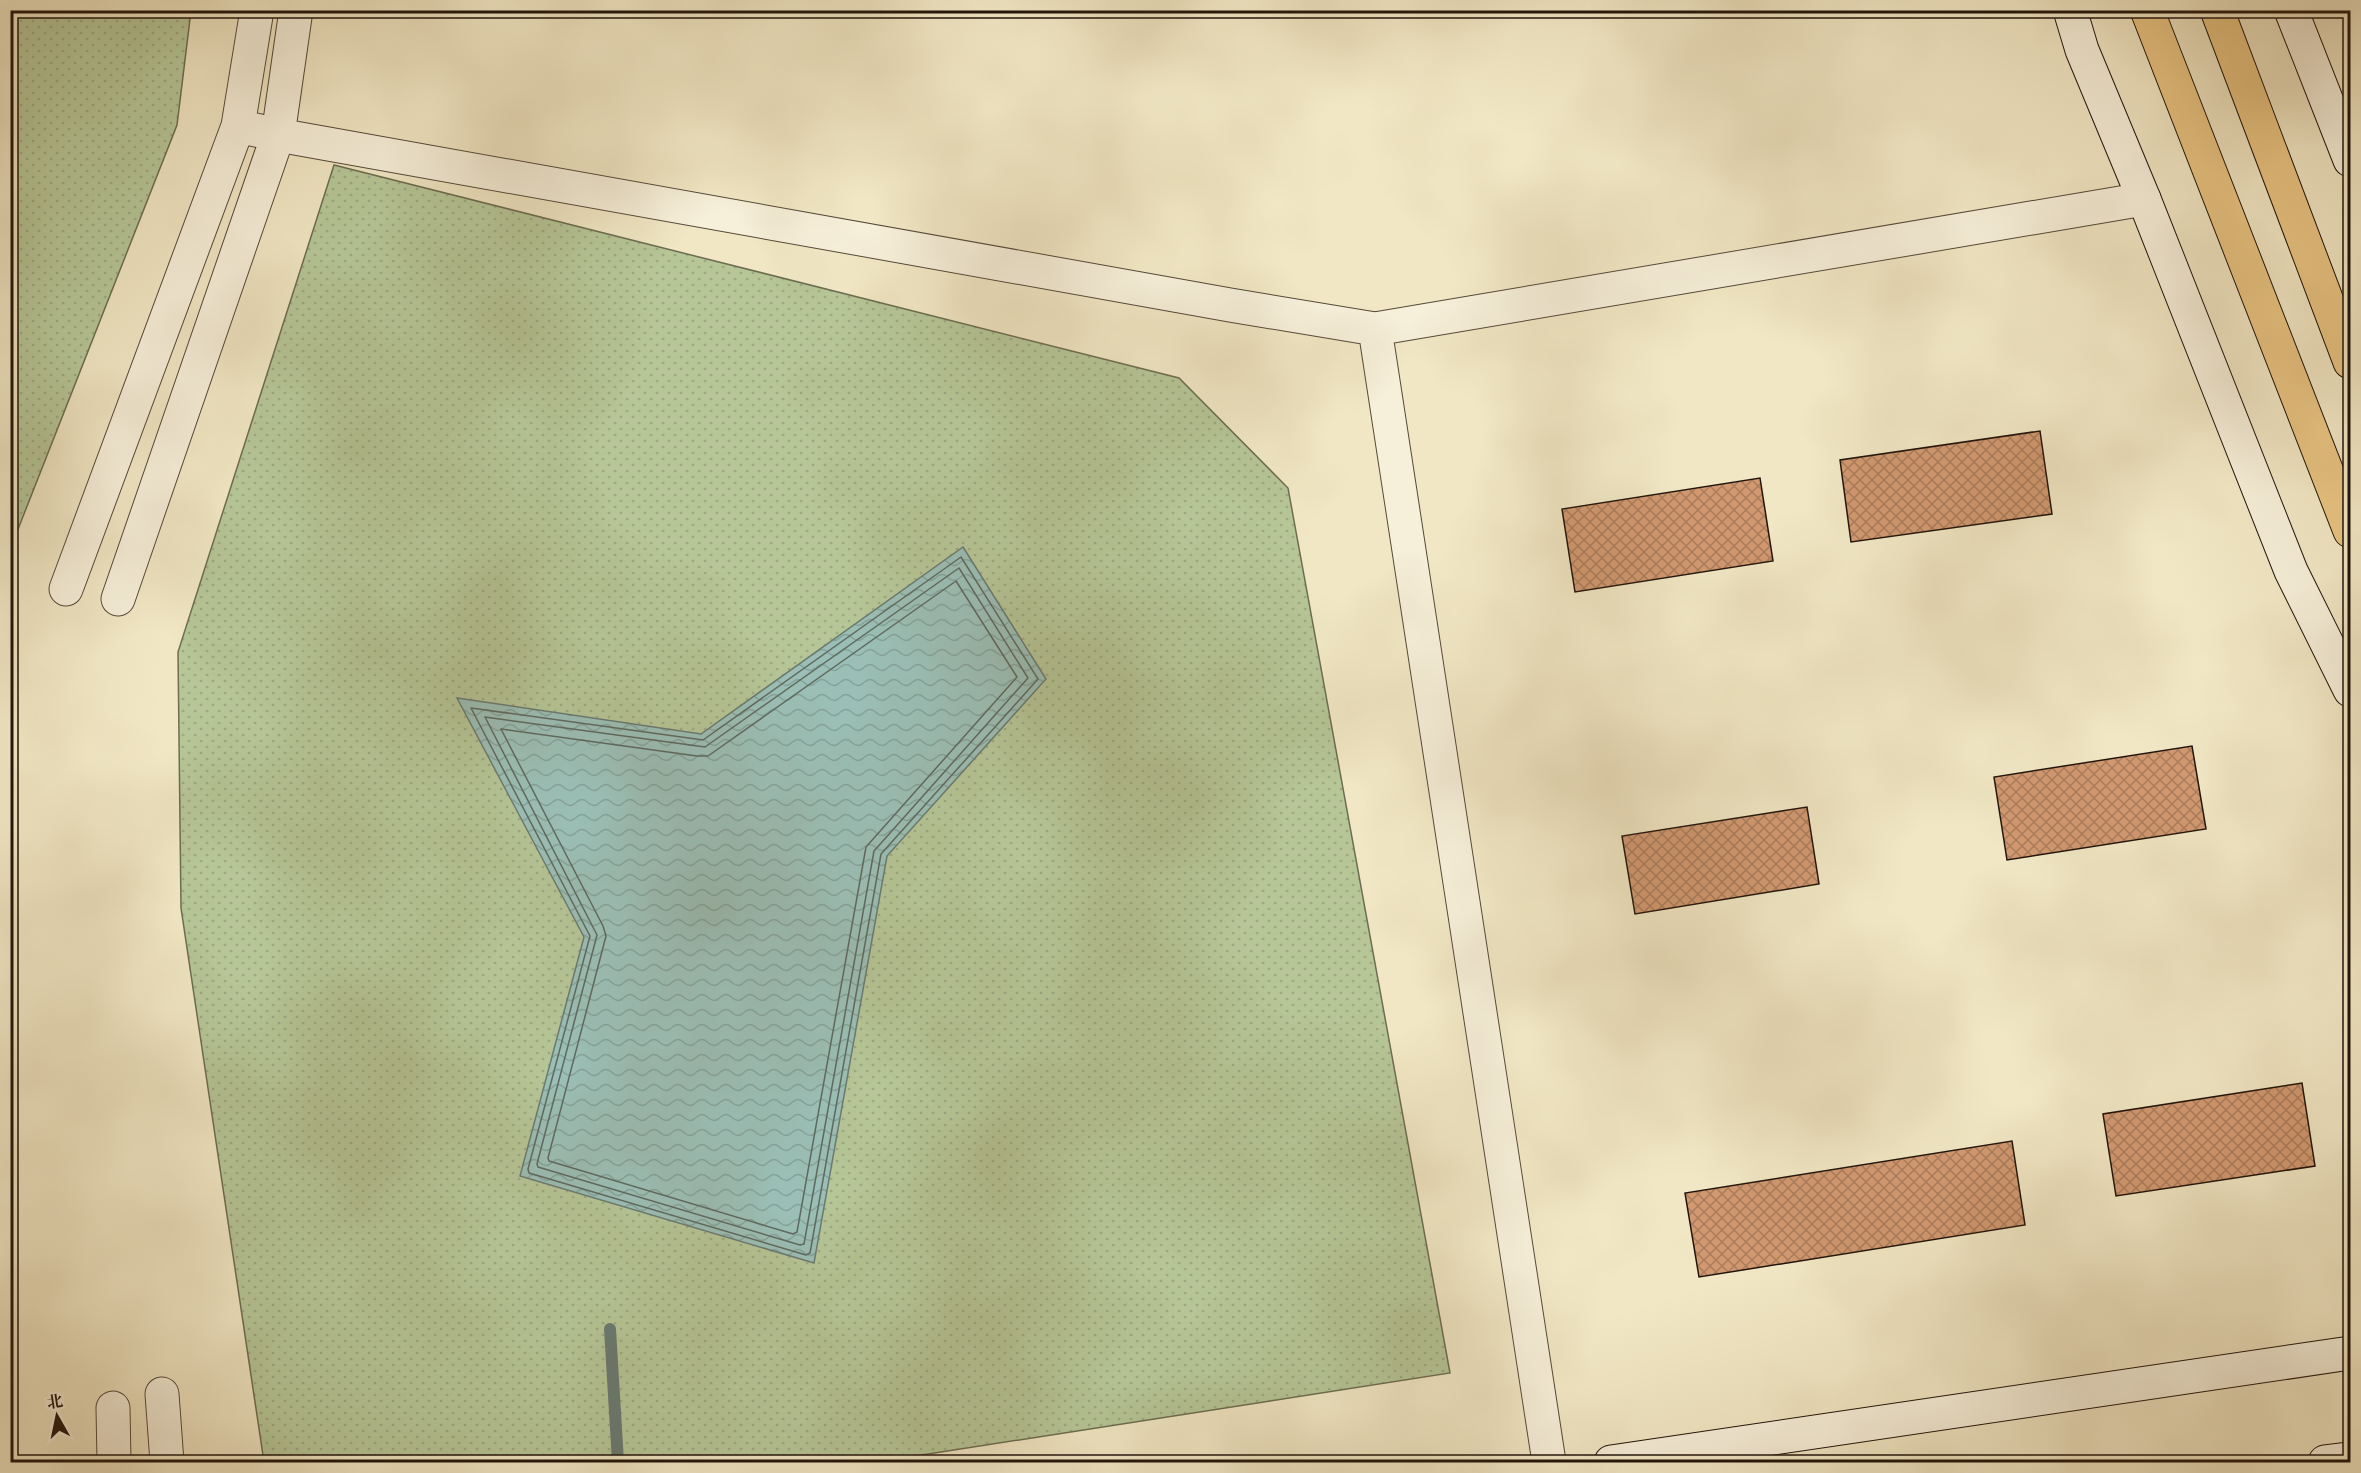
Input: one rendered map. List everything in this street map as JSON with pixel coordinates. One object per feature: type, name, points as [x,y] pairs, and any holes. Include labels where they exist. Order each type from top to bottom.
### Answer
[{"type":"main road","points":[[2147,10],[2350,531]]},
{"type":"main road","points":[[2217,10],[2350,362]]},
{"type":"street","points":[[66,589],[238,126],[257,10]]},
{"type":"street","points":[[118,599],[279,135],[296,10]]},
{"type":"street","points":[[2070,10],[2082,50],[2144,199],[2291,571],[2350,690]]},
{"type":"street","points":[[2291,10],[2350,160]]},
{"type":"street","points":[[238,126],[1230,305],[1375,329],[2144,199]]},
{"type":"street","points":[[1375,329],[1549,1462]]},
{"type":"street","points":[[1611,1462],[2350,1353]]},
{"type":"street","points":[[162,1394],[167,1462]]},
{"type":"street","points":[[112,1408],[114,1462]]},
{"type":"street","points":[[2325,1462],[2350,1459]]},
{"type":"green space","points":[[11,10],[191,11],[177,125],[11,547]]},
{"type":"green space","points":[[334,165],[1179,378],[1288,488],[1450,1373],[877,1462],[264,1462],[181,908],[178,652]]},
{"type":"water","points":[[963,547],[1046,679],[887,856],[814,1263],[520,1176],[584,937],[457,698],[701,734]]},
{"type":"building","points":[[2040,431],[2052,514],[1851,542],[1840,460]]},
{"type":"building","points":[[1760,478],[1773,561],[1575,592],[1562,509]]},
{"type":"building","points":[[2192,746],[2206,829],[2007,860],[1994,777]]},
{"type":"building","points":[[1807,807],[1819,884],[1635,914],[1622,836]]},
{"type":"building","points":[[2302,1083],[2315,1166],[2116,1196],[2103,1114]]},
{"type":"building","points":[[2012,1141],[2025,1225],[1699,1277],[1685,1193]]},
{"type":"waterway","points":[[610,1329],[618,1462]]}]
